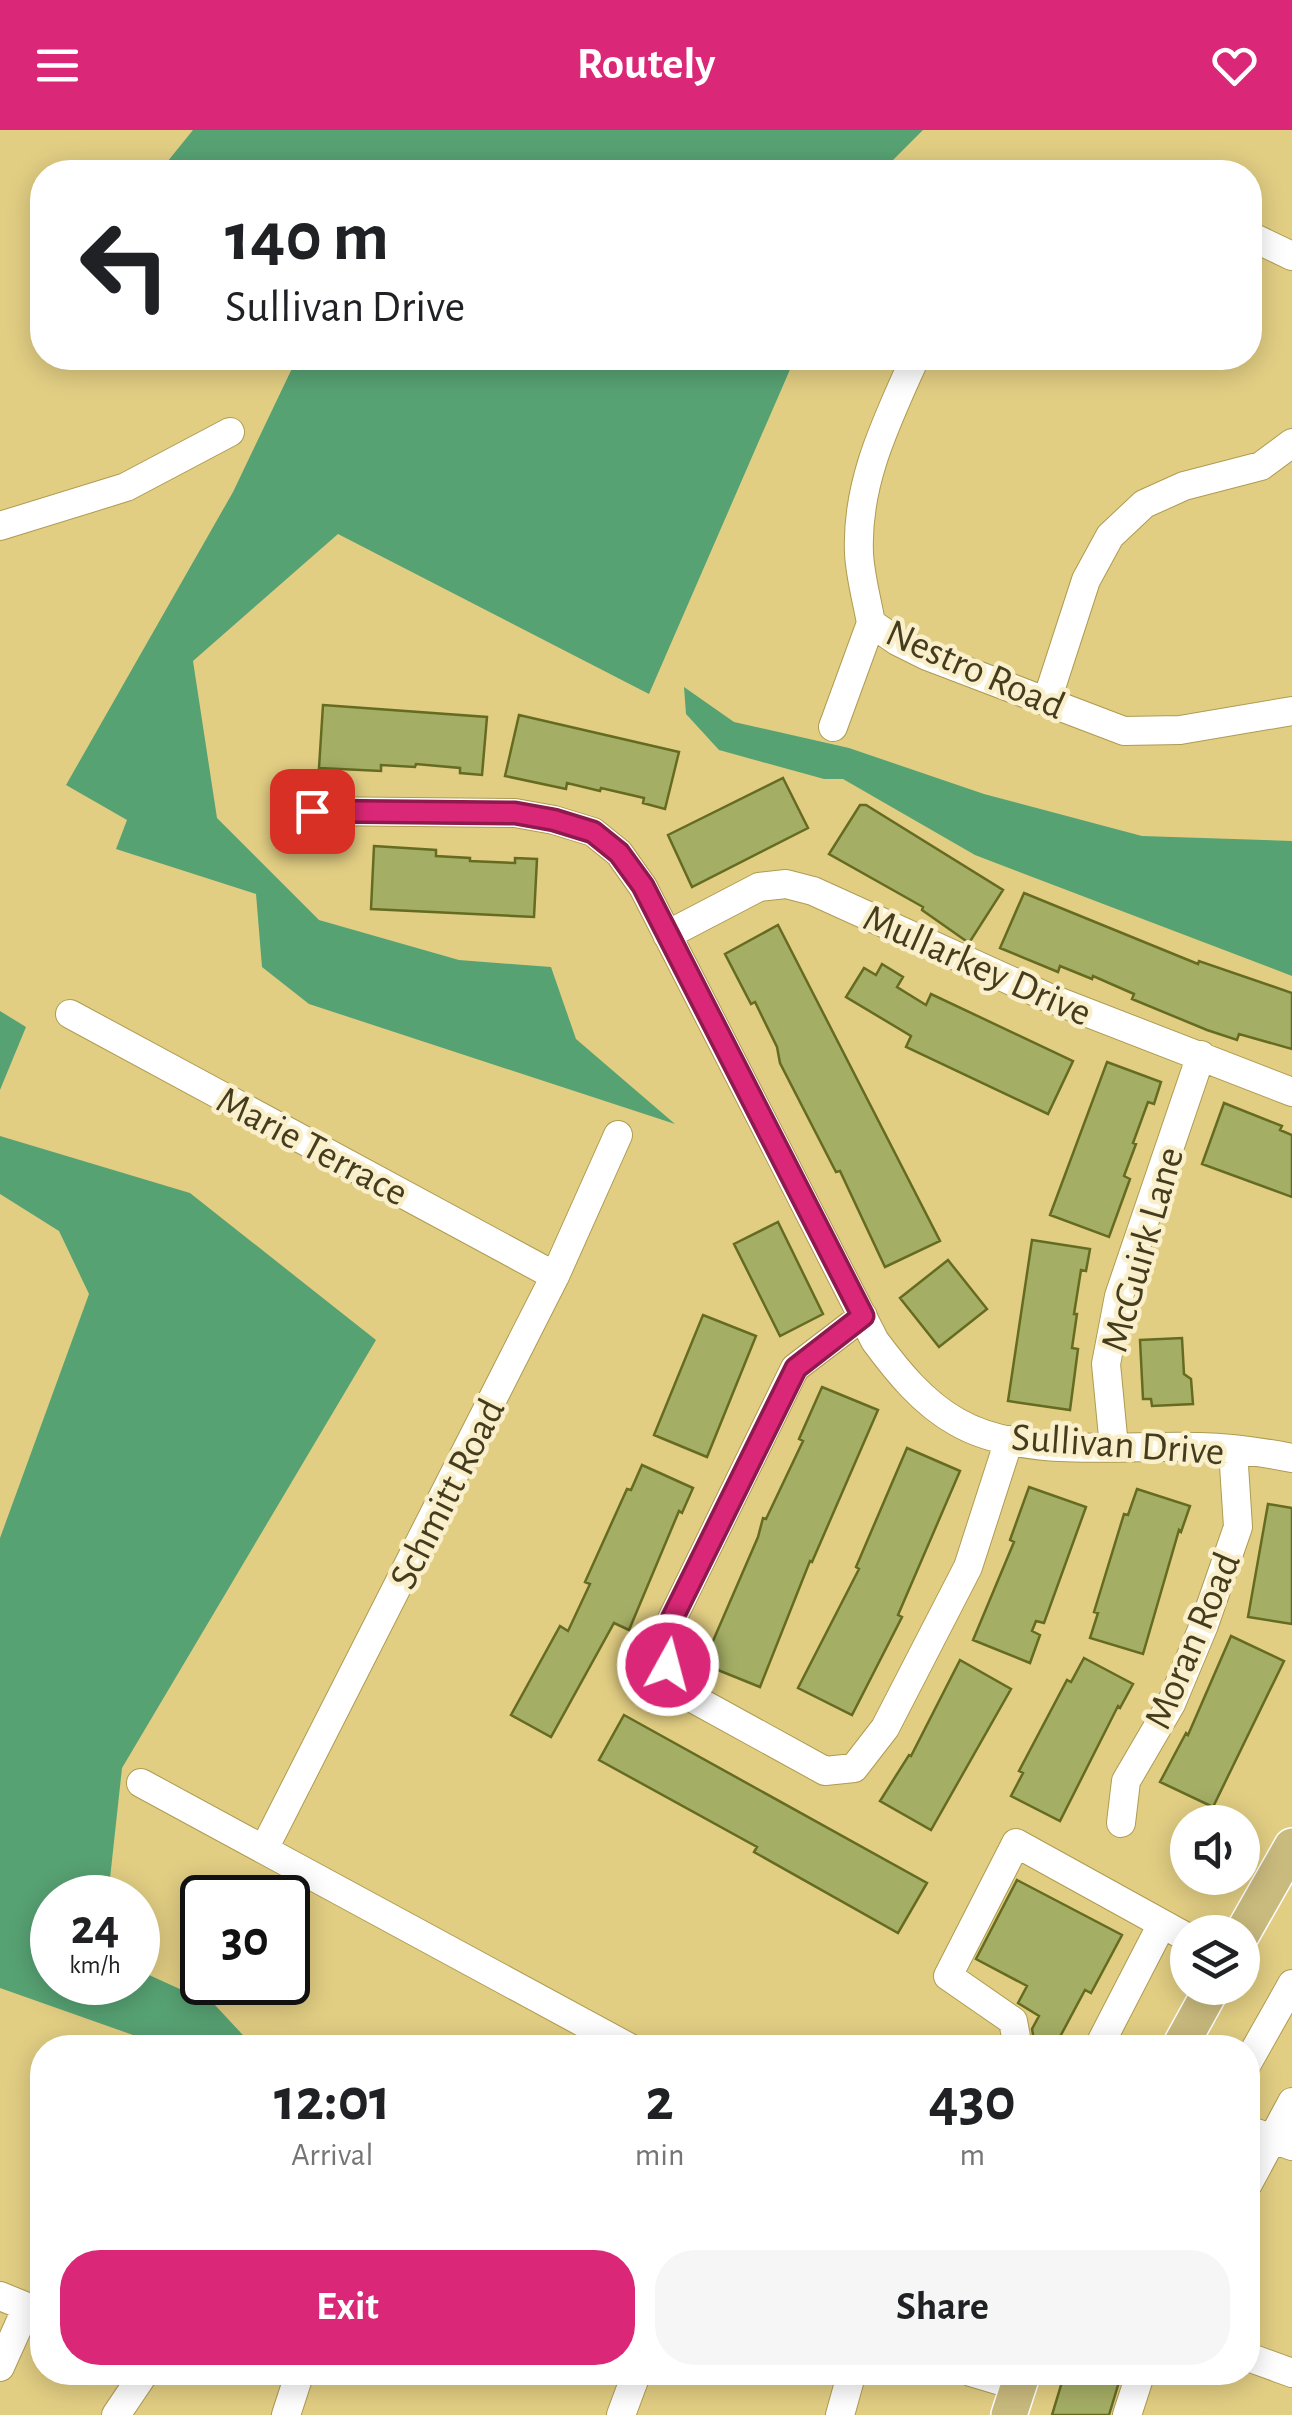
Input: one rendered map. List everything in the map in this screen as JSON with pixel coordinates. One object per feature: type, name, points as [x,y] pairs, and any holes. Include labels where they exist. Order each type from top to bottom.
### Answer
[{"type":"main road","points":[[1253,1915],[1292,1846]]},
{"type":"main road","points":[[1186,2035],[1203,2005]]},
{"type":"street","points":[[1262,242],[1292,256]]},
{"type":"street","name":"Nestro Road","points":[[909,370],[871,458],[860,510],[859,555],[871,623],[897,642],[927,656],[1124,730],[1180,730],[1292,710]]},
{"type":"street","points":[[0,526],[126,487],[230,432]]},
{"type":"street","points":[[1047,700],[1086,580],[1110,536],[1144,504],[1184,486],[1261,466],[1292,443]]},
{"type":"street","points":[[833,727],[871,623]]},
{"type":"street","points":[[312,811],[515,813],[593,832],[627,864],[643,886],[667,934]]},
{"type":"street","name":"Mullarkey Drive","points":[[667,934],[760,887],[786,884],[812,890],[1046,997],[1292,1092]]},
{"type":"street","name":"Sullivan Drive","points":[[667,934],[875,1341],[902,1376],[930,1403],[958,1424],[1046,1447],[1233,1450],[1292,1458]]},
{"type":"street","name":"Marie Terrace","points":[[70,1014],[555,1276]]},
{"type":"street","name":"McGuirk Lane","points":[[1114,1447],[1106,1364],[1119,1296],[1202,1055]]},
{"type":"street","name":"Schmitt Road","points":[[265,1848],[555,1276],[618,1134]]},
{"type":"street","points":[[863,1316],[796,1368],[672,1619],[668,1665],[685,1694],[825,1771],[854,1768],[885,1728],[968,1568],[1009,1440]]},
{"type":"street","name":"Moran Road","points":[[1121,1823],[1126,1782],[1171,1704],[1204,1625],[1238,1526],[1233,1450]]},
{"type":"street","points":[[141,1782],[606,2035]]},
{"type":"street","points":[[1016,2035],[1013,2020],[948,1976],[1016,1843],[1170,1928]]},
{"type":"street","points":[[1105,2035],[1162,1924]]},
{"type":"street","points":[[1260,2043],[1288,1998]]},
{"type":"street","points":[[1271,2138],[1292,2102]]},
{"type":"street","points":[[0,2296],[26,2307],[0,2367]]},
{"type":"street","points":[[1260,2361],[1292,2373]]},
{"type":"street","points":[[116,2415],[136,2385]]},
{"type":"street","points":[[286,2415],[296,2385]]},
{"type":"street","points":[[621,2415],[632,2385]]},
{"type":"street","points":[[840,2415],[848,2385]]},
{"type":"street","points":[[1128,2415],[1137,2385]]},
{"type":"green space","points":[[193,130],[923,130],[893,160],[169,160]]},
{"type":"green space","points":[[291,370],[790,370],[649,694],[338,534],[193,661],[217,818],[319,920],[459,960],[551,967],[576,1039],[675,1124],[309,1004],[262,967],[256,894],[116,849],[127,820],[66,785],[233,492]]},
{"type":"green space","points":[[684,687],[734,722],[849,748],[984,794],[1142,836],[1292,841],[1292,976],[975,855],[843,779],[824,779],[719,750],[686,714]]},
{"type":"green space","points":[[0,1011],[26,1027],[0,1090]]},
{"type":"green space","points":[[0,1136],[190,1193],[376,1340],[122,1768],[110,1875],[30,1875],[30,1999],[0,1988],[0,1538],[89,1294],[59,1231],[0,1194]]},
{"type":"green space","points":[[160,1980],[180,1989],[180,2005],[215,2005],[243,2035],[133,2035],[48,2005],[160,2005]]},
{"type":"building","points":[[323,705],[487,717],[482,775],[460,773],[460,768],[416,764],[381,765],[381,771],[319,768]]},
{"type":"building","points":[[519,715],[679,752],[665,809],[643,803],[644,798],[601,788],[600,791],[567,783],[566,789],[505,776]]},
{"type":"building","points":[[783,778],[808,828],[692,887],[668,835]]},
{"type":"building","points":[[860,805],[866,805],[1003,890],[969,943],[923,907],[829,854]]},
{"type":"building","points":[[374,846],[436,850],[436,856],[470,861],[515,863],[515,858],[537,859],[534,917],[371,909]]},
{"type":"building","points":[[1024,893],[1198,964],[1199,961],[1292,993],[1292,1049],[1239,1034],[1237,1040],[1207,1030],[1132,999],[1134,994],[1093,976],[1092,979],[1060,966],[1058,972],[1000,948]]},
{"type":"building","points":[[778,925],[940,1241],[885,1267],[840,1171],[836,1172],[780,1063],[777,1047],[755,1002],[751,1004],[725,954]]},
{"type":"building","points":[[882,964],[903,977],[897,987],[926,1005],[931,994],[1073,1061],[1048,1114],[906,1047],[911,1036],[846,997],[864,968],[876,975]]},
{"type":"building","points":[[1107,1062],[1161,1082],[1154,1104],[1148,1102],[1133,1143],[1136,1144],[1124,1176],[1130,1179],[1109,1237],[1050,1215]]},
{"type":"building","points":[[1224,1103],[1282,1126],[1280,1130],[1292,1135],[1292,1197],[1202,1164]]},
{"type":"building","points":[[778,1222],[823,1314],[780,1336],[734,1244]]},
{"type":"building","points":[[1032,1240],[1090,1249],[1086,1271],[1081,1270],[1074,1314],[1072,1348],[1078,1349],[1070,1410],[1008,1401]]},
{"type":"building","points":[[948,1260],[987,1309],[939,1347],[900,1298]]},
{"type":"building","points":[[703,1315],[756,1336],[707,1457],[654,1435]]},
{"type":"building","points":[[1182,1338],[1184,1374],[1191,1379],[1193,1404],[1152,1406],[1151,1399],[1143,1399],[1140,1340]]},
{"type":"building","points":[[822,1387],[878,1410],[810,1561],[760,1687],[703,1664],[763,1518],[766,1519],[803,1441],[799,1439]]},
{"type":"building","points":[[907,1448],[960,1471],[898,1615],[902,1617],[852,1715],[798,1688],[859,1569],[856,1567]]},
{"type":"building","points":[[642,1465],[693,1488],[682,1513],[679,1511],[629,1630],[614,1623],[551,1737],[511,1715],[560,1626],[568,1631],[590,1584],[585,1582]]},
{"type":"building","points":[[1029,1487],[1086,1507],[1044,1623],[1036,1621],[1032,1631],[1040,1635],[1030,1663],[973,1640],[1014,1542],[1010,1540]]},
{"type":"building","points":[[1137,1489],[1190,1506],[1179,1530],[1143,1654],[1090,1638],[1098,1613],[1094,1612],[1124,1514],[1128,1515]]},
{"type":"building","points":[[1268,1504],[1292,1508],[1292,1624],[1248,1617]]},
{"type":"building","points":[[1231,1636],[1284,1661],[1214,1805],[1160,1782],[1188,1735]]},
{"type":"building","points":[[1084,1658],[1133,1684],[1060,1821],[1011,1796],[1023,1773],[1019,1771],[1067,1680],[1071,1682]]},
{"type":"building","points":[[960,1660],[1011,1689],[931,1830],[880,1801],[911,1756]]},
{"type":"building","points":[[624,1715],[927,1883],[898,1933],[754,1852],[757,1847],[599,1760]]},
{"type":"building","points":[[1017,1880],[1122,1935],[1091,1993],[1085,1990],[1061,2035],[1033,2035],[1039,2016],[1018,2003],[1027,1986],[976,1959]]},
{"type":"building","points":[[1061,2385],[1118,2385],[1109,2415],[1052,2415]]},
{"type":"route","points":[[312,811],[515,813],[593,832],[619,853],[643,886],[863,1316],[796,1368],[672,1619],[668,1665]]}]
